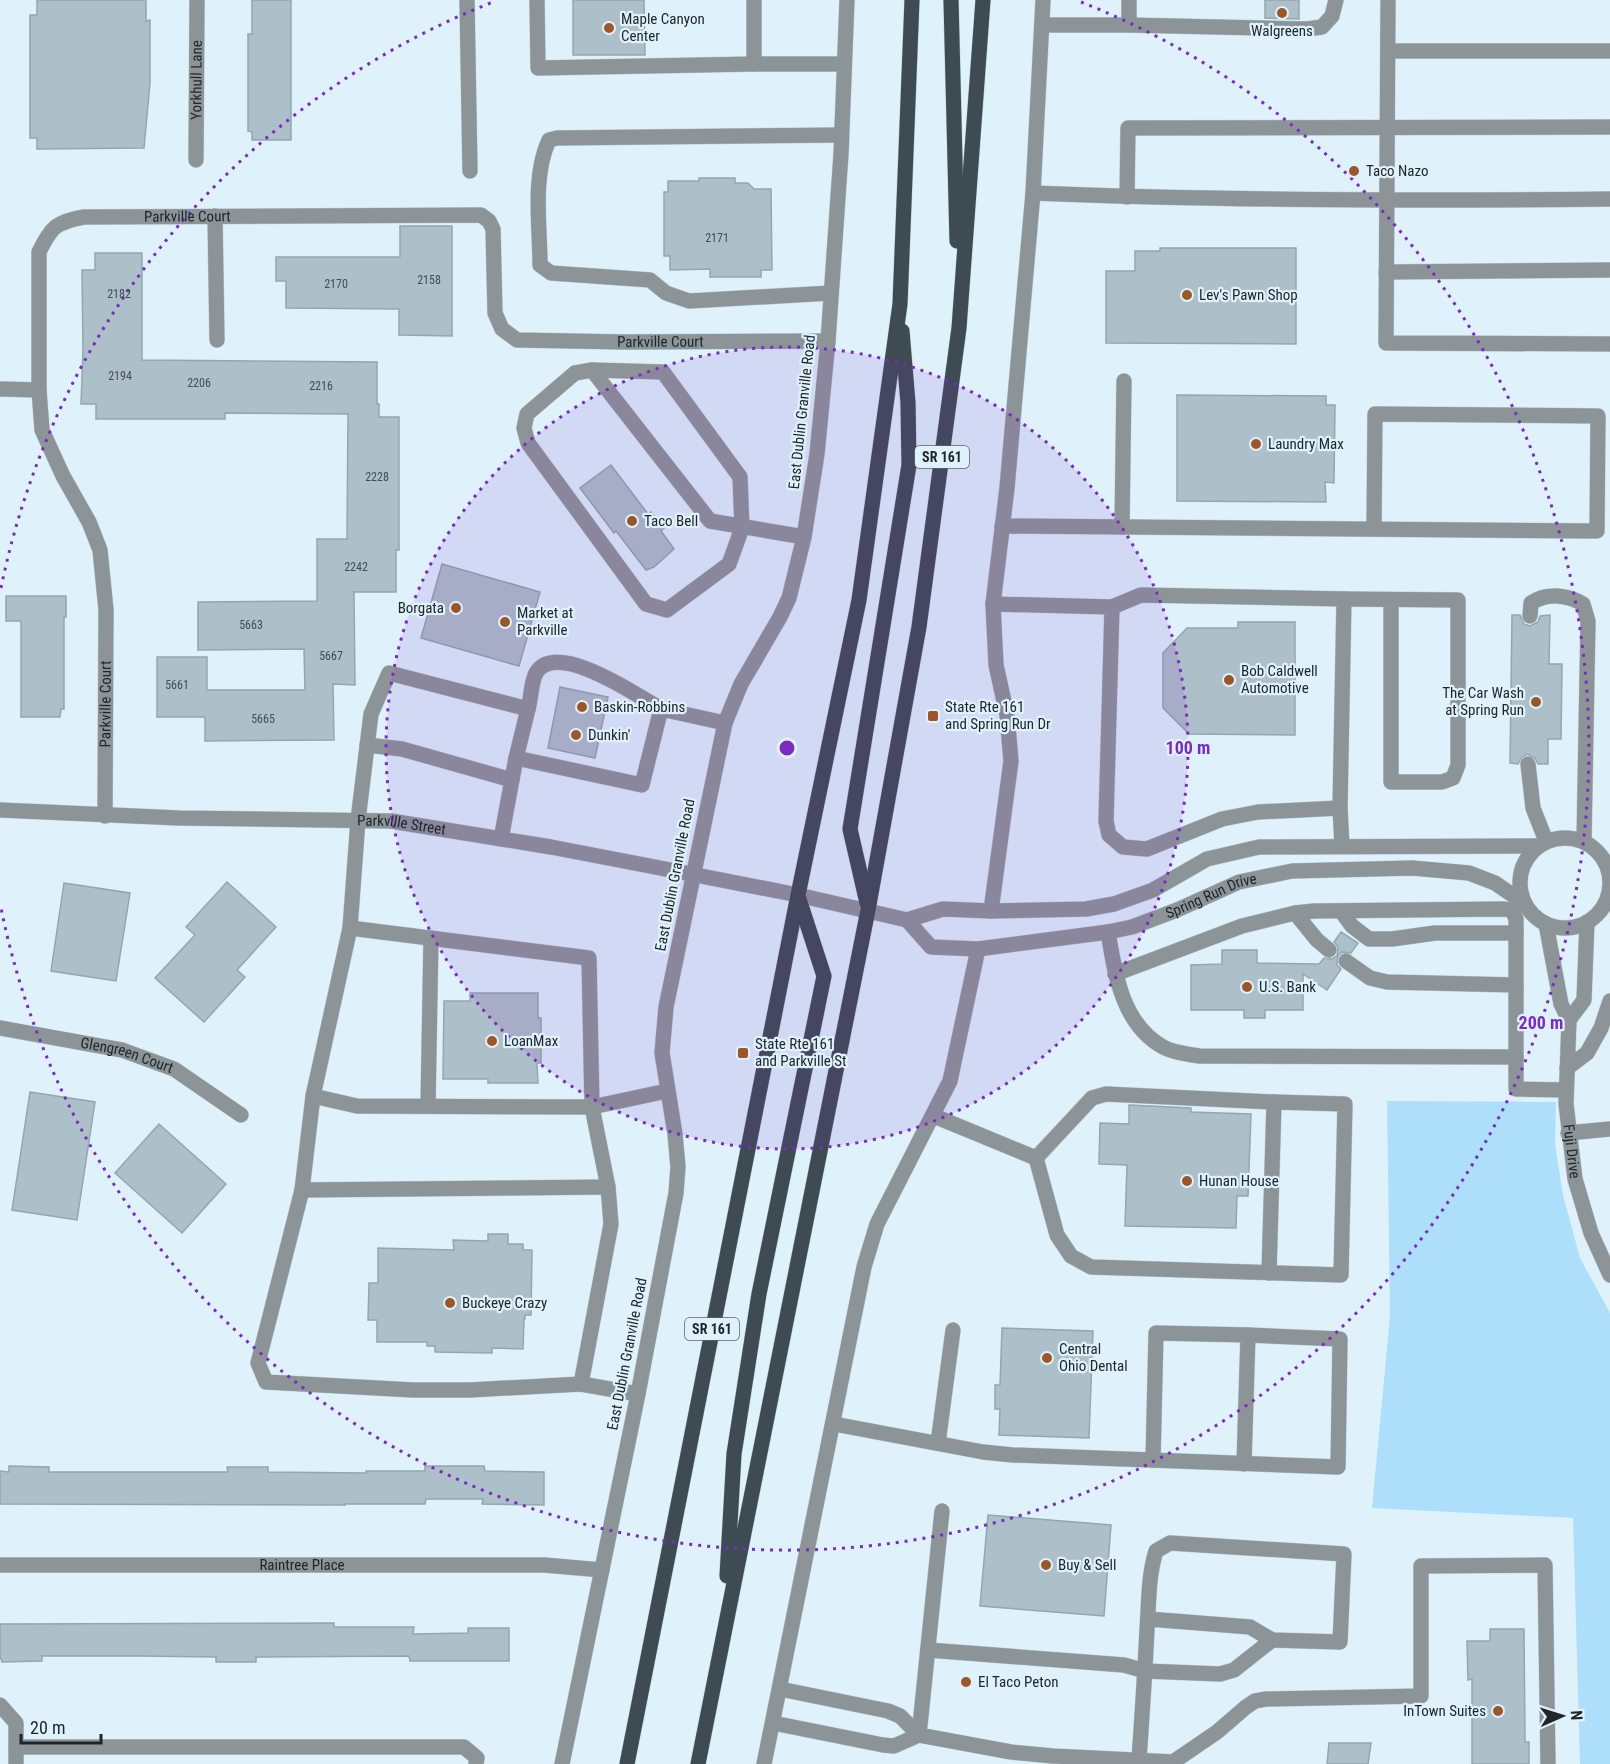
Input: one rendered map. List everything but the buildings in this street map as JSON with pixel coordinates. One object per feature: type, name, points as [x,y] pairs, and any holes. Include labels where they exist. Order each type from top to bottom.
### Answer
[{"type":"main road","name":"SR 161","points":[[627,1764],[798,895],[860,600],[900,304],[912,0]]},
{"type":"main road","points":[[951,0],[959,328]]},
{"type":"main road","name":"SR 161","points":[[698,1764],[868,910],[919,627],[959,328],[983,0]]},
{"type":"main road","points":[[868,910],[850,829],[909,465],[908,403],[900,304]]},
{"type":"main road","points":[[724,1633],[734,1454],[757,1305],[824,976],[798,895]]},
{"type":"street","name":"Yorkhull Lane","points":[[196,160],[197,0]]},
{"type":"street","points":[[467,0],[470,171]]},
{"type":"street","points":[[537,0],[538,68],[844,63]]},
{"type":"street","points":[[754,0],[754,64]]},
{"type":"street","name":"East Dublin Granville Road","points":[[562,1764],[638,1394],[676,1193],[678,1167],[662,1053],[663,1031],[725,723],[741,684],[789,598],[804,537],[818,454],[828,341],[847,0]]},
{"type":"street","points":[[991,911],[1011,761],[1007,715],[996,665],[993,604],[1007,488],[1033,193],[1043,0]]},
{"type":"street","points":[[1128,25],[1129,0]]},
{"type":"street","points":[[1042,25],[1307,29],[1322,27],[1332,16],[1336,0]]},
{"type":"street","points":[[1388,0],[1386,343],[1610,344]]},
{"type":"street","points":[[1388,51],[1610,51]]},
{"type":"street","points":[[1127,197],[1128,128],[1610,128]]},
{"type":"street","points":[[831,293],[689,301],[666,293],[650,279],[551,273],[540,265],[539,185],[542,155],[549,140],[557,138],[841,135]]},
{"type":"street","points":[[1033,193],[1127,197],[1386,201],[1610,200]]},
{"type":"street","name":"Parkville Court","points":[[105,816],[106,610],[100,550],[89,522],[63,476],[42,430],[39,390],[39,252],[48,234],[63,221],[84,217],[481,215],[489,221],[493,229],[495,313],[502,329],[517,340],[828,341]]},
{"type":"street","points":[[215,216],[217,339]]},
{"type":"street","points":[[1386,272],[1610,270]]},
{"type":"street","points":[[592,370],[710,521],[804,537]]},
{"type":"street","points":[[592,370],[663,372],[740,477],[742,528],[729,564],[666,610],[646,604],[528,443],[524,428],[526,414],[575,373],[592,370]]},
{"type":"street","points":[[1122,527],[1124,381]]},
{"type":"street","points":[[0,389],[39,390]]},
{"type":"street","points":[[1002,526],[1597,531],[1598,416],[1375,414],[1374,529]]},
{"type":"street","points":[[993,604],[1112,607],[1141,596],[1458,600],[1458,765],[1453,778],[1442,782],[1391,782],[1391,600]]},
{"type":"street","points":[[1530,615],[1532,603],[1540,597],[1571,597],[1583,604],[1588,621],[1596,847],[1609,874],[1610,888],[1606,902],[1599,913],[1574,928],[1560,928],[1546,924],[1533,915],[1524,903],[1520,888],[1520,873],[1526,858],[1541,844],[1558,837],[1571,837],[1596,847]]},
{"type":"street","points":[[1342,846],[1340,808],[1344,599]]},
{"type":"street","points":[[1112,607],[1106,821],[1109,835],[1123,847],[1147,849],[1222,819],[1258,812],[1340,808]]},
{"type":"street","points":[[501,839],[516,758],[537,673],[548,663],[559,661],[597,672],[661,709],[725,723]]},
{"type":"street","points":[[528,710],[389,673],[372,714],[358,820],[350,928],[313,1096],[302,1190],[258,1363],[266,1382],[413,1390],[470,1390],[581,1384],[638,1394]]},
{"type":"street","points":[[516,758],[642,785],[661,709]]},
{"type":"street","points":[[367,745],[402,749],[512,780]]},
{"type":"street","points":[[1528,764],[1533,808],[1541,844]]},
{"type":"street","name":"Parkville Street","points":[[0,810],[179,819],[391,821],[695,874],[798,895]]},
{"type":"street","name":"Spring Run Drive","points":[[1524,903],[1495,883],[1469,873],[1412,868],[1292,871],[1239,882],[1132,927],[1108,932],[978,948],[931,947],[907,920],[944,909],[991,911],[1086,909],[1114,904],[1153,890],[1207,860],[1233,852],[1259,848],[1342,846],[1434,848],[1541,844]]},
{"type":"street","points":[[798,895],[907,920]]},
{"type":"street","points":[[1115,974],[1242,927],[1295,913],[1512,910],[1516,919],[1516,1089],[1566,1090]]},
{"type":"street","points":[[1341,911],[1352,926],[1368,939],[1392,939],[1435,933],[1516,933]]},
{"type":"street","points":[[1295,913],[1317,940],[1329,950]]},
{"type":"street","name":"Fuji Drive","points":[[1569,1020],[1584,1000],[1587,922]]},
{"type":"street","name":"Fuji Drive","points":[[1546,924],[1561,1004],[1569,1020],[1566,1090],[1568,1133],[1575,1179],[1591,1233],[1610,1275]]},
{"type":"street","points":[[350,928],[589,958],[592,1107],[608,1187],[611,1224],[581,1384]]},
{"type":"street","points":[[1108,932],[1122,999],[1141,1029],[1162,1047],[1180,1053],[1211,1056],[1516,1057]]},
{"type":"street","points":[[428,1106],[431,939]]},
{"type":"street","points":[[764,1764],[864,1267],[877,1224],[950,1081],[978,948]]},
{"type":"street","points":[[1346,962],[1370,978],[1387,982],[1516,985]]},
{"type":"street","points":[[1567,1068],[1587,1053],[1610,1001]]},
{"type":"street","name":"Glengreen Court","points":[[0,1028],[122,1050],[174,1069],[241,1115]]},
{"type":"street","points":[[313,1096],[357,1106],[592,1107],[667,1091]]},
{"type":"street","points":[[1106,1094],[1345,1104],[1341,1275],[1091,1267],[1071,1256],[1057,1235],[1036,1158],[1092,1098],[1106,1094]]},
{"type":"street","points":[[1269,1273],[1274,1102]]},
{"type":"street","points":[[934,1116],[1036,1158]]},
{"type":"street","points":[[1568,1133],[1610,1129]]},
{"type":"street","points":[[302,1190],[608,1187]]},
{"type":"street","points":[[938,1443],[953,1330]]},
{"type":"street","points":[[834,1424],[1013,1455],[1338,1467],[1340,1339],[1156,1333],[1153,1460]]},
{"type":"street","points":[[1244,1464],[1248,1335]]},
{"type":"street","points":[[920,1735],[942,1511]]},
{"type":"street","points":[[1139,1760],[1151,1565],[1156,1551],[1170,1543],[1344,1554],[1340,1642],[1272,1640],[1250,1627],[1148,1619]]},
{"type":"street","name":"Raintree Place","points":[[0,1565],[544,1565],[602,1570]]},
{"type":"street","points":[[780,1689],[888,1711],[900,1716],[920,1735],[1011,1752],[1174,1763],[1255,1701],[1421,1696],[1421,1566],[1545,1565],[1548,1764]]},
{"type":"street","points":[[928,1650],[1124,1665],[1145,1671],[1220,1674],[1234,1670],[1272,1640]]},
{"type":"street","points":[[0,1705],[16,1724],[16,1764]]},
{"type":"street","points":[[772,1723],[894,1746],[920,1735]]},
{"type":"street","points":[[16,1748],[464,1747],[477,1758],[476,1764]]},
{"type":"shaded area","points":[[1387,1101],[1556,1102],[1555,1144],[1563,1195],[1580,1258],[1610,1313],[1610,1764],[1580,1764],[1573,1518],[1372,1508],[1390,1316]]},
{"type":"place","name":"Walgreens","points":[[1282,13]]},
{"type":"place","name":"Maple Canyon Center","points":[[609,28]]},
{"type":"place","name":"Taco Nazo","points":[[1354,171]]},
{"type":"place","name":"Lev's Pawn Shop","points":[[1187,295]]},
{"type":"place","name":"Laundry Max","points":[[1256,444]]},
{"type":"place","name":"Taco Bell","points":[[632,521]]},
{"type":"place","name":"Borgata","points":[[456,608]]},
{"type":"place","name":"Market at Parkville","points":[[505,622]]},
{"type":"place","name":"Bob Caldwell Automotive","points":[[1229,680]]},
{"type":"place","name":"The Car Wash at Spring Run","points":[[1536,702]]},
{"type":"place","name":"Baskin-Robbins","points":[[582,707]]},
{"type":"place","name":"State Rte 161 and Spring Run Dr","points":[[933,716]]},
{"type":"place","name":"Dunkin'","points":[[576,735]]},
{"type":"place","name":"U.S. Bank","points":[[1247,987]]},
{"type":"place","name":"LoanMax","points":[[492,1041]]},
{"type":"place","name":"State Rte 161 and Parkville St","points":[[743,1053]]},
{"type":"place","name":"Hunan House","points":[[1187,1181]]},
{"type":"place","name":"Buckeye Crazy","points":[[450,1303]]},
{"type":"place","name":"Central Ohio Dental","points":[[1047,1358]]},
{"type":"place","name":"Buy & Sell","points":[[1046,1565]]},
{"type":"place","name":"El Taco Peton","points":[[966,1682]]},
{"type":"place","name":"InTown Suites","points":[[1498,1711]]}]
